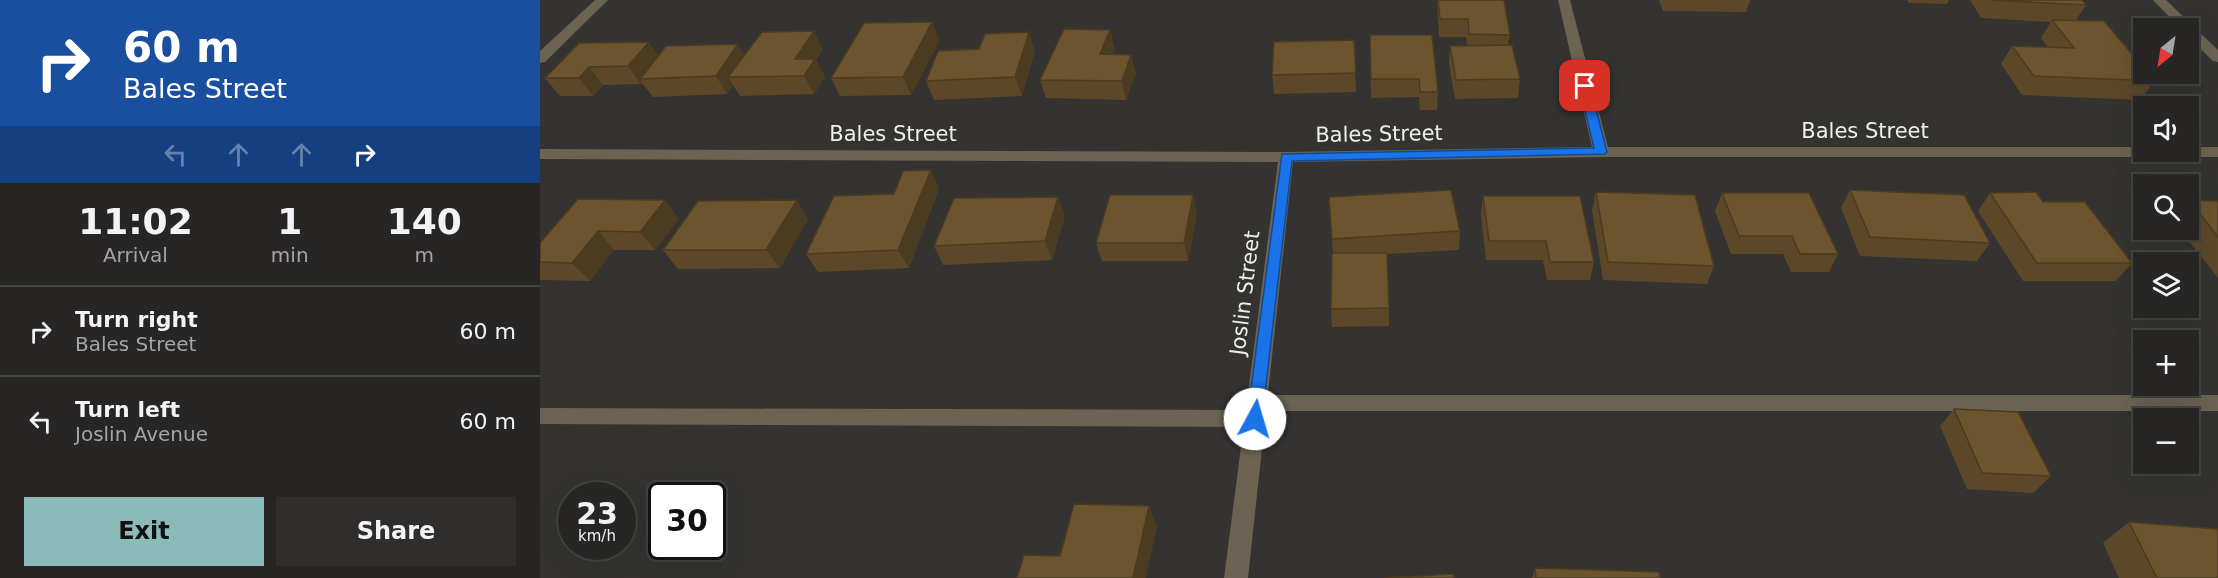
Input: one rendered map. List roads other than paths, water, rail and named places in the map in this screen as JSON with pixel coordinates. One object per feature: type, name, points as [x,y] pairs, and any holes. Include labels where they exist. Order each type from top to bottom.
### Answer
[{"type":"street","points":[[540,59],[602,0]]},
{"type":"street","points":[[1564,0],[1601,152]]},
{"type":"street","points":[[2159,0],[2218,58]]},
{"type":"street","name":"Bales Street","points":[[540,154],[1286,157],[1601,152],[2218,152]]},
{"type":"street","name":"Joslin Street","points":[[1236,578],[1286,157]]},
{"type":"street","points":[[540,416],[2218,403]]}]
